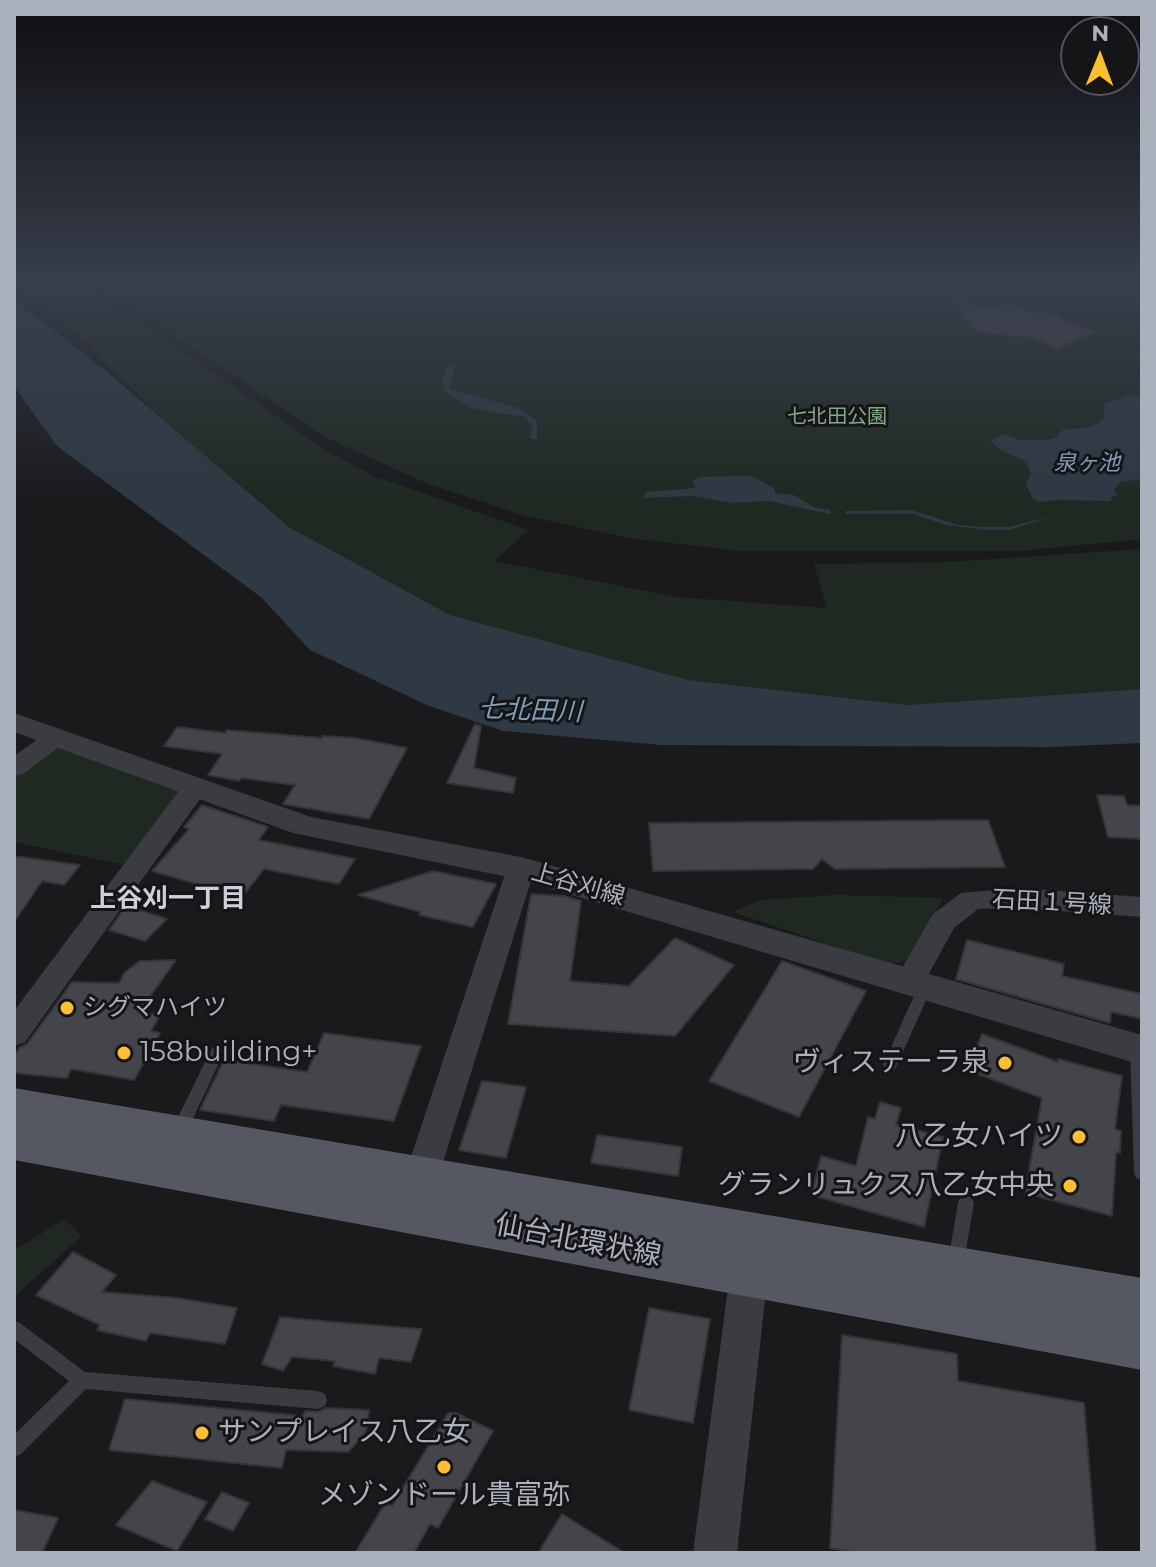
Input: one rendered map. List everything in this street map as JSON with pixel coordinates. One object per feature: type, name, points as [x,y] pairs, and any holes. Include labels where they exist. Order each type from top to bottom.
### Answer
[{"type":"main road","name":"仙台北環状線","points":[[14,1108],[1142,1304]]},
{"type":"main road","name":"仙台北環状線","points":[[14,1139],[1142,1343]]},
{"type":"street","name":"上谷刈線","points":[[14,722],[305,826],[521,868],[1140,1050]]},
{"type":"street","points":[[14,768],[57,737]]},
{"type":"street","points":[[14,1034],[196,786]]},
{"type":"street","points":[[421,1178],[521,868]]},
{"type":"street","name":"石田１号線","points":[[917,984],[943,921],[971,900],[1018,898],[1142,907]]},
{"type":"street","points":[[715,1553],[749,1273]]},
{"type":"lane","points":[[890,1065],[917,984]]},
{"type":"lane","points":[[1140,1050],[1142,1173]]},
{"type":"lane","points":[[176,1136],[217,1052]]},
{"type":"lane","points":[[954,1272],[966,1203]]},
{"type":"lane","points":[[14,1329],[82,1380],[318,1400]]},
{"type":"lane","points":[[14,1448],[82,1380]]},
{"type":"green space","points":[[99,357],[190,357],[325,450],[373,476],[529,530],[494,561],[676,597],[827,608],[814,564],[948,562],[1142,549],[1142,689],[907,705],[689,680],[450,615],[289,527],[163,419]]},
{"type":"green space","name":"七北田公園","points":[[206,357],[1142,357],[1142,539],[1019,551],[740,551],[629,538],[526,516],[426,483],[327,438]]},
{"type":"green space","points":[[53,743],[196,786],[126,865],[14,842],[14,771]]},
{"type":"green space","points":[[840,895],[943,898],[911,959],[889,965],[733,912],[760,900]]},
{"type":"green space","points":[[64,1219],[82,1236],[14,1297],[14,1251]]},
{"type":"water","name":"七北田川","points":[[14,357],[88,357],[289,527],[450,615],[689,680],[907,705],[1142,689],[1142,743],[1049,747],[661,745],[503,731],[429,706],[310,650],[262,598],[57,446],[14,386]]},
{"type":"water","points":[[448,364],[455,365],[449,389],[519,408],[537,421],[537,439],[531,439],[532,427],[525,417],[471,408],[444,391],[442,381]]},
{"type":"water","name":"泉ヶ池","points":[[1128,395],[1142,396],[1142,479],[1120,482],[1114,490],[1117,495],[1110,498],[1112,501],[1040,502],[1033,499],[1026,485],[1031,474],[1027,462],[999,449],[991,441],[1004,434],[1020,440],[1048,440],[1057,437],[1062,430],[1092,427],[1104,419],[1104,404]]},
{"type":"water","points":[[751,476],[774,488],[775,493],[794,495],[816,508],[830,510],[830,514],[769,501],[733,503],[692,496],[643,498],[646,492],[696,488],[692,480],[700,477]]},
{"type":"water","points":[[911,510],[958,525],[983,527],[1008,527],[1052,516],[1010,530],[985,530],[946,525],[914,514],[846,514],[845,511]]},
{"type":"building","points":[[475,724],[481,726],[474,768],[516,778],[513,793],[447,783]]},
{"type":"building","points":[[177,727],[225,733],[227,730],[355,738],[407,748],[369,819],[283,804],[295,785],[241,778],[239,781],[208,775],[222,754],[164,746]]},
{"type":"building","points":[[1097,795],[1124,796],[1127,805],[1142,806],[1142,839],[1108,837]]},
{"type":"building","points":[[202,805],[268,827],[259,840],[355,859],[339,884],[264,869],[242,897],[152,871],[189,829],[184,827]]},
{"type":"building","points":[[988,820],[1005,867],[835,869],[822,859],[813,869],[653,871],[649,823]]},
{"type":"building","points":[[14,856],[80,865],[64,885],[42,881],[14,922]]},
{"type":"building","points":[[433,871],[496,884],[473,927],[419,915],[421,912],[358,895]]},
{"type":"building","points":[[531,894],[564,896],[581,901],[570,981],[629,986],[675,938],[734,965],[675,1036],[508,1024]]},
{"type":"building","points":[[126,906],[167,919],[145,941],[109,930]]},
{"type":"building","points":[[967,940],[1064,964],[1062,976],[1142,994],[1142,1019],[1111,1012],[1110,1023],[956,979]]},
{"type":"building","points":[[176,960],[139,1012],[160,1015],[151,1031],[160,1033],[134,1080],[71,1069],[67,1078],[14,1073],[14,1056],[20,1047],[27,1044],[72,982],[119,983],[125,972],[140,961]]},
{"type":"building","points":[[782,961],[866,991],[799,1117],[709,1081]]},
{"type":"building","points":[[324,1033],[421,1046],[394,1121],[281,1105],[274,1121],[200,1110],[224,1060],[307,1072]]},
{"type":"building","points":[[982,1034],[1058,1062],[1058,1059],[1122,1076],[1115,1129],[1121,1131],[1120,1153],[1116,1152],[1112,1216],[1025,1193],[1042,1098],[967,1070]]},
{"type":"building","points":[[482,1081],[526,1087],[506,1158],[459,1150]]},
{"type":"building","points":[[880,1102],[901,1108],[896,1125],[943,1137],[924,1227],[811,1195],[821,1156],[856,1166],[868,1117],[875,1119]]},
{"type":"building","points":[[597,1135],[682,1147],[678,1176],[591,1163]]},
{"type":"building","points":[[73,1252],[116,1275],[102,1292],[177,1298],[237,1308],[225,1344],[150,1333],[146,1341],[97,1330],[100,1325],[36,1295]]},
{"type":"building","points":[[649,1308],[710,1319],[693,1423],[629,1410]]},
{"type":"building","points":[[280,1317],[422,1329],[411,1362],[379,1358],[375,1374],[333,1366],[335,1361],[292,1357],[283,1371],[262,1364]]},
{"type":"building","points":[[842,1335],[957,1354],[958,1381],[1084,1403],[1096,1553],[858,1553],[830,1548]]},
{"type":"building","name":"サンプレイス八乙女","points":[[125,1399],[303,1416],[305,1411],[318,1412],[326,1408],[369,1410],[366,1432],[348,1452],[286,1450],[282,1468],[109,1450]]},
{"type":"building","name":"メゾンドール貴富弥","points":[[448,1413],[456,1413],[493,1431],[438,1528],[430,1524],[414,1553],[355,1553],[386,1502],[392,1506]]},
{"type":"building","points":[[152,1481],[207,1502],[177,1551],[116,1525]]},
{"type":"building","points":[[222,1492],[249,1503],[233,1531],[205,1519]]},
{"type":"building","points":[[14,1510],[58,1518],[42,1553],[14,1553]]},
{"type":"building","points":[[562,1514],[625,1553],[538,1553]]},
{"type":"place","name":"シグマハイツ","points":[[67,1008]]},
{"type":"place","name":"158building+","points":[[124,1053]]},
{"type":"place","name":"ヴィステーラ泉","points":[[1005,1063]]},
{"type":"place","name":"八乙女ハイツ","points":[[1079,1137]]},
{"type":"place","name":"グランリュクス八乙女中央","points":[[1070,1186]]},
{"type":"place","name":"サンプレイス八乙女","points":[[202,1433]]},
{"type":"place","name":"メゾンドール貴富弥","points":[[444,1467]]},
{"type":"district","name":"上谷刈一丁目","points":[[168,899]]}]
